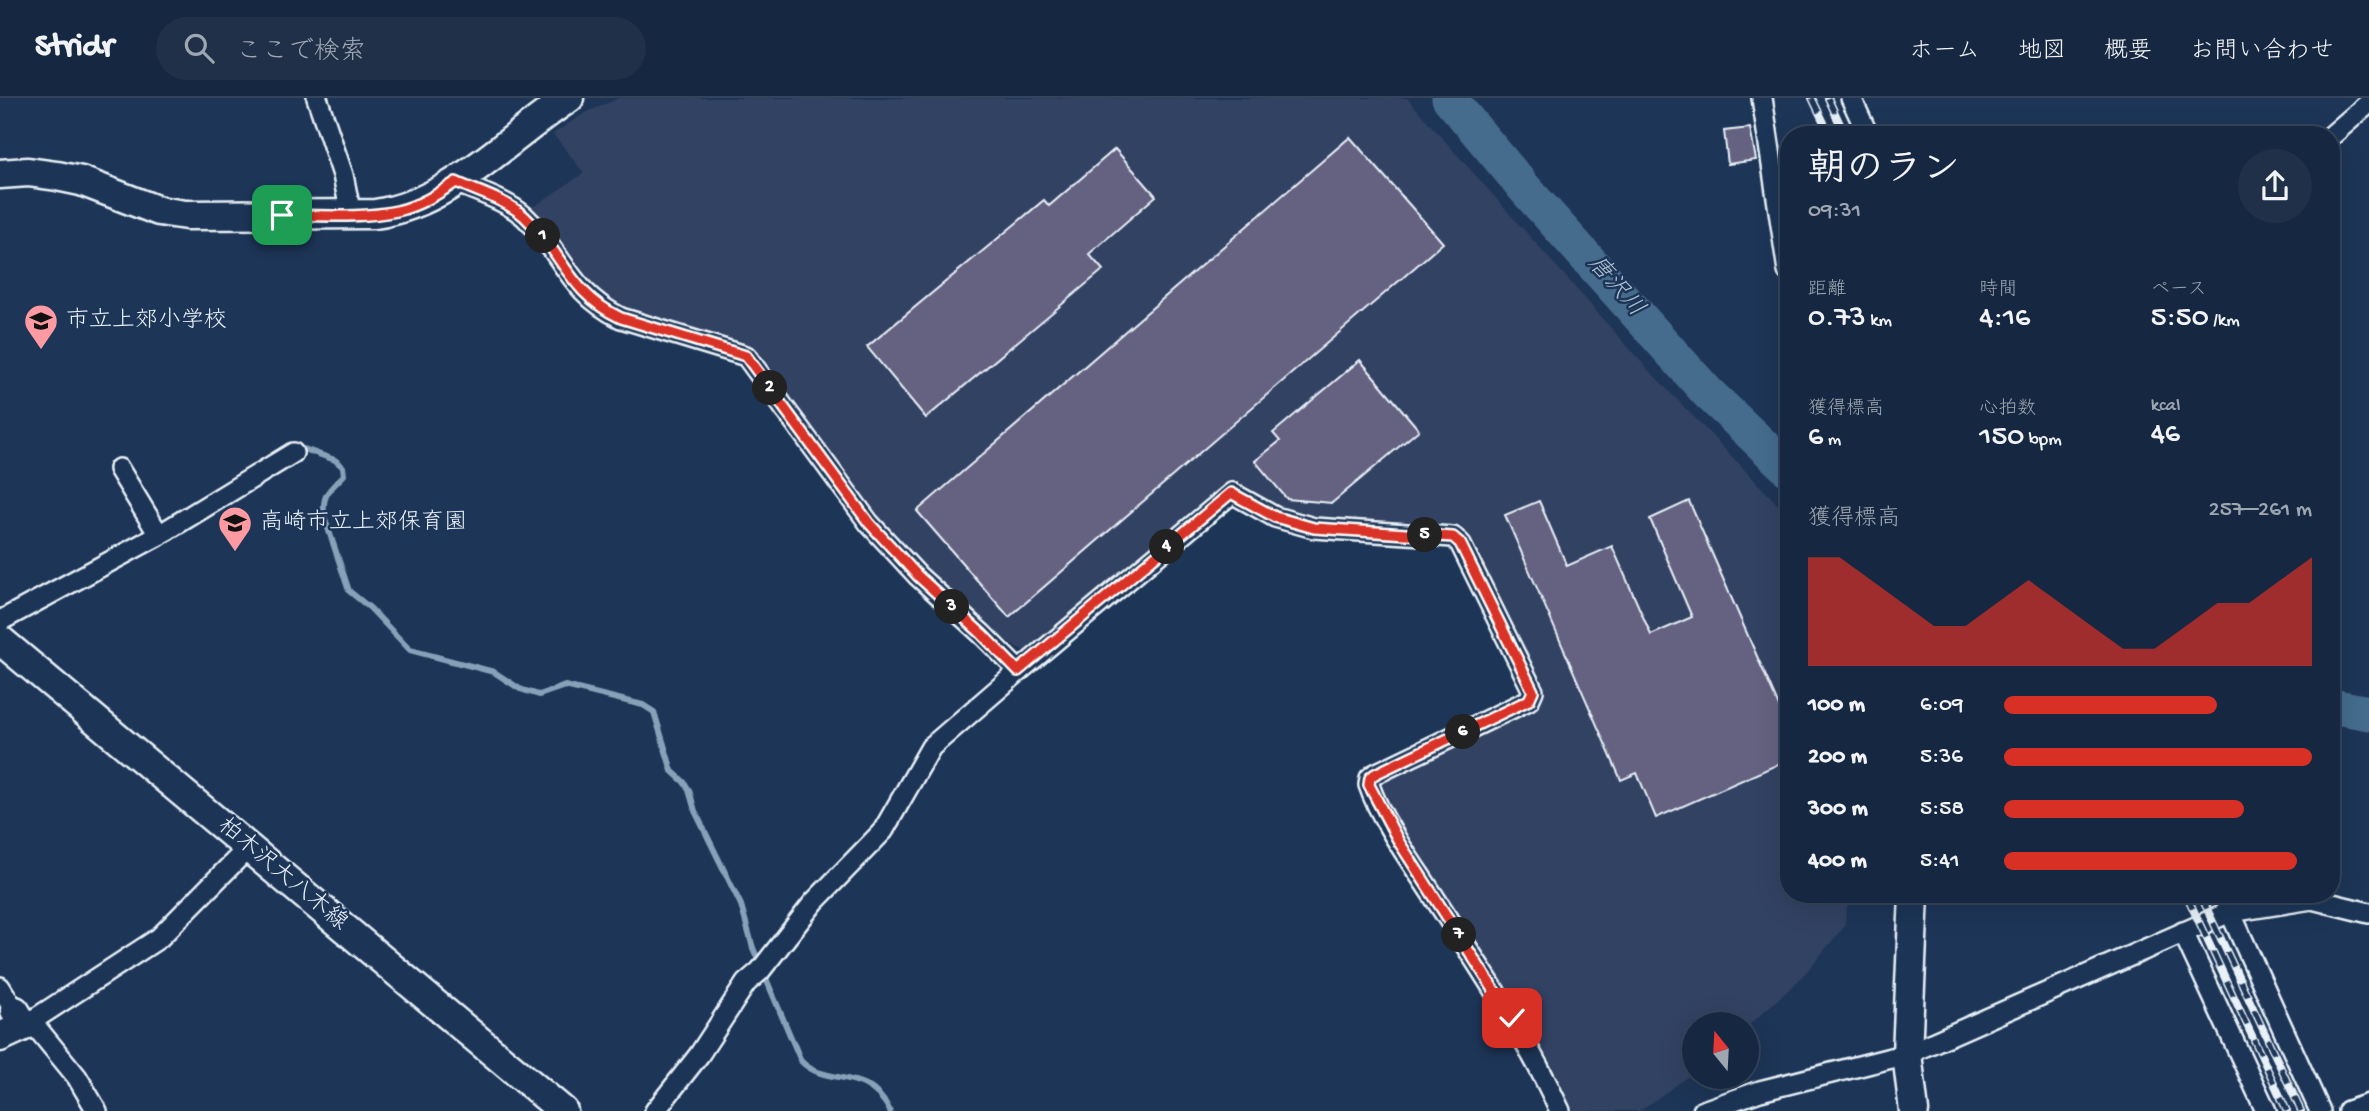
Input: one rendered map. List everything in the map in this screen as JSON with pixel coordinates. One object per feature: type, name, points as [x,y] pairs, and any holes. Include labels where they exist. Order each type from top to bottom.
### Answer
[{"type":"street","points":[[317,98],[343,175],[351,215]]},
{"type":"street","points":[[0,174],[28,172],[81,181],[159,211],[186,215],[351,215],[399,211],[421,203],[456,182],[569,98]]},
{"type":"street","points":[[1762,98],[1780,218]]},
{"type":"street","points":[[1851,98],[1864,126]]},
{"type":"street","points":[[2340,128],[2369,103]]},
{"type":"street","points":[[456,182],[523,214],[542,235],[575,283],[606,311],[746,356],[869,523],[918,576],[1018,671]]},
{"type":"street","points":[[0,621],[159,535],[293,453]]},
{"type":"street","points":[[119,469],[159,535]]},
{"type":"street","points":[[655,1111],[699,1055],[746,983],[760,971],[814,902],[883,831],[931,747],[1231,493],[1275,517],[1314,528],[1453,537],[1460,543],[1533,691],[1529,700],[1375,774],[1370,778],[1369,785],[1399,842],[1512,1018],[1543,1073],[1560,1111]]},
{"type":"street","name":"柏木沢大八木線","points":[[0,640],[563,1111]]},
{"type":"street","points":[[18,1024],[159,937],[248,848]]},
{"type":"street","points":[[1914,903],[1906,1054],[1914,1111]]},
{"type":"street","points":[[2226,903],[2320,1111]]},
{"type":"street","points":[[1703,1111],[1760,1091],[1906,1054],[2230,912],[2287,903]]},
{"type":"street","points":[[2328,903],[2369,913]]},
{"type":"street","points":[[2183,932],[2266,1111]]},
{"type":"street","points":[[0,987],[18,1024],[77,1077],[97,1111]]},
{"type":"street","points":[[2348,1111],[2369,1104]]},
{"type":"shaded area","points":[[619,98],[1407,98],[1643,364],[1780,507],[1780,903],[1848,903],[1844,927],[1801,978],[1759,1016],[1759,1012],[1682,1012],[1682,1081],[1640,1111],[1574,1111],[1521,1012],[1378,788],[1380,779],[1542,699],[1465,536],[1456,528],[1315,519],[1279,510],[1229,480],[1024,651],[986,629],[922,569],[875,518],[752,351],[626,311],[600,296],[571,263],[550,229],[530,209],[584,173],[553,134],[585,113]]},
{"type":"building","points":[[1750,128],[1756,160],[1728,164],[1724,131]]},
{"type":"building","points":[[1350,137],[1443,243],[1009,617],[917,511]]},
{"type":"building","points":[[1115,149],[1156,196],[1089,254],[1103,270],[926,418],[867,347],[1044,200],[1049,206]]},
{"type":"building","points":[[1360,360],[1419,430],[1332,503],[1287,499],[1255,461],[1280,441],[1273,433]]},
{"type":"building","points":[[1539,501],[1567,566],[1612,546],[1651,635],[1692,617],[1650,519],[1689,501],[1780,709],[1780,764],[1656,818],[1637,773],[1621,780],[1505,515]]},
{"type":"waterway","name":"唐沢川","points":[[1449,98],[1526,190],[1708,393],[1780,461]]},
{"type":"waterway","points":[[304,449],[335,460],[343,467],[344,475],[325,497],[324,516],[349,591],[370,608],[410,650],[494,672],[520,689],[539,695],[565,686],[643,705],[654,712],[672,771],[689,790],[695,811],[741,905],[753,948],[801,1061],[811,1069],[870,1087],[890,1111]]},
{"type":"waterway","name":"唐沢川","points":[[2340,708],[2369,713]]},
{"type":"railway","points":[[1812,98],[1826,126]]},
{"type":"railway","points":[[1828,98],[1841,126]]},
{"type":"railway","points":[[2190,903],[2287,1111]]},
{"type":"railway","points":[[2204,903],[2301,1111]]},
{"type":"place","name":"市立上郊小学校","points":[[41,351]]},
{"type":"place","name":"高崎市立上郊保育園","points":[[235,553]]},
{"type":"route","points":[[282,215],[375,214],[399,211],[421,203],[456,182],[523,214],[542,235],[575,283],[606,311],[746,356],[869,523],[918,576],[1018,671],[1231,493],[1275,517],[1314,528],[1453,537],[1460,543],[1533,691],[1529,700],[1375,774],[1370,778],[1369,785],[1399,842],[1512,1018]]}]
